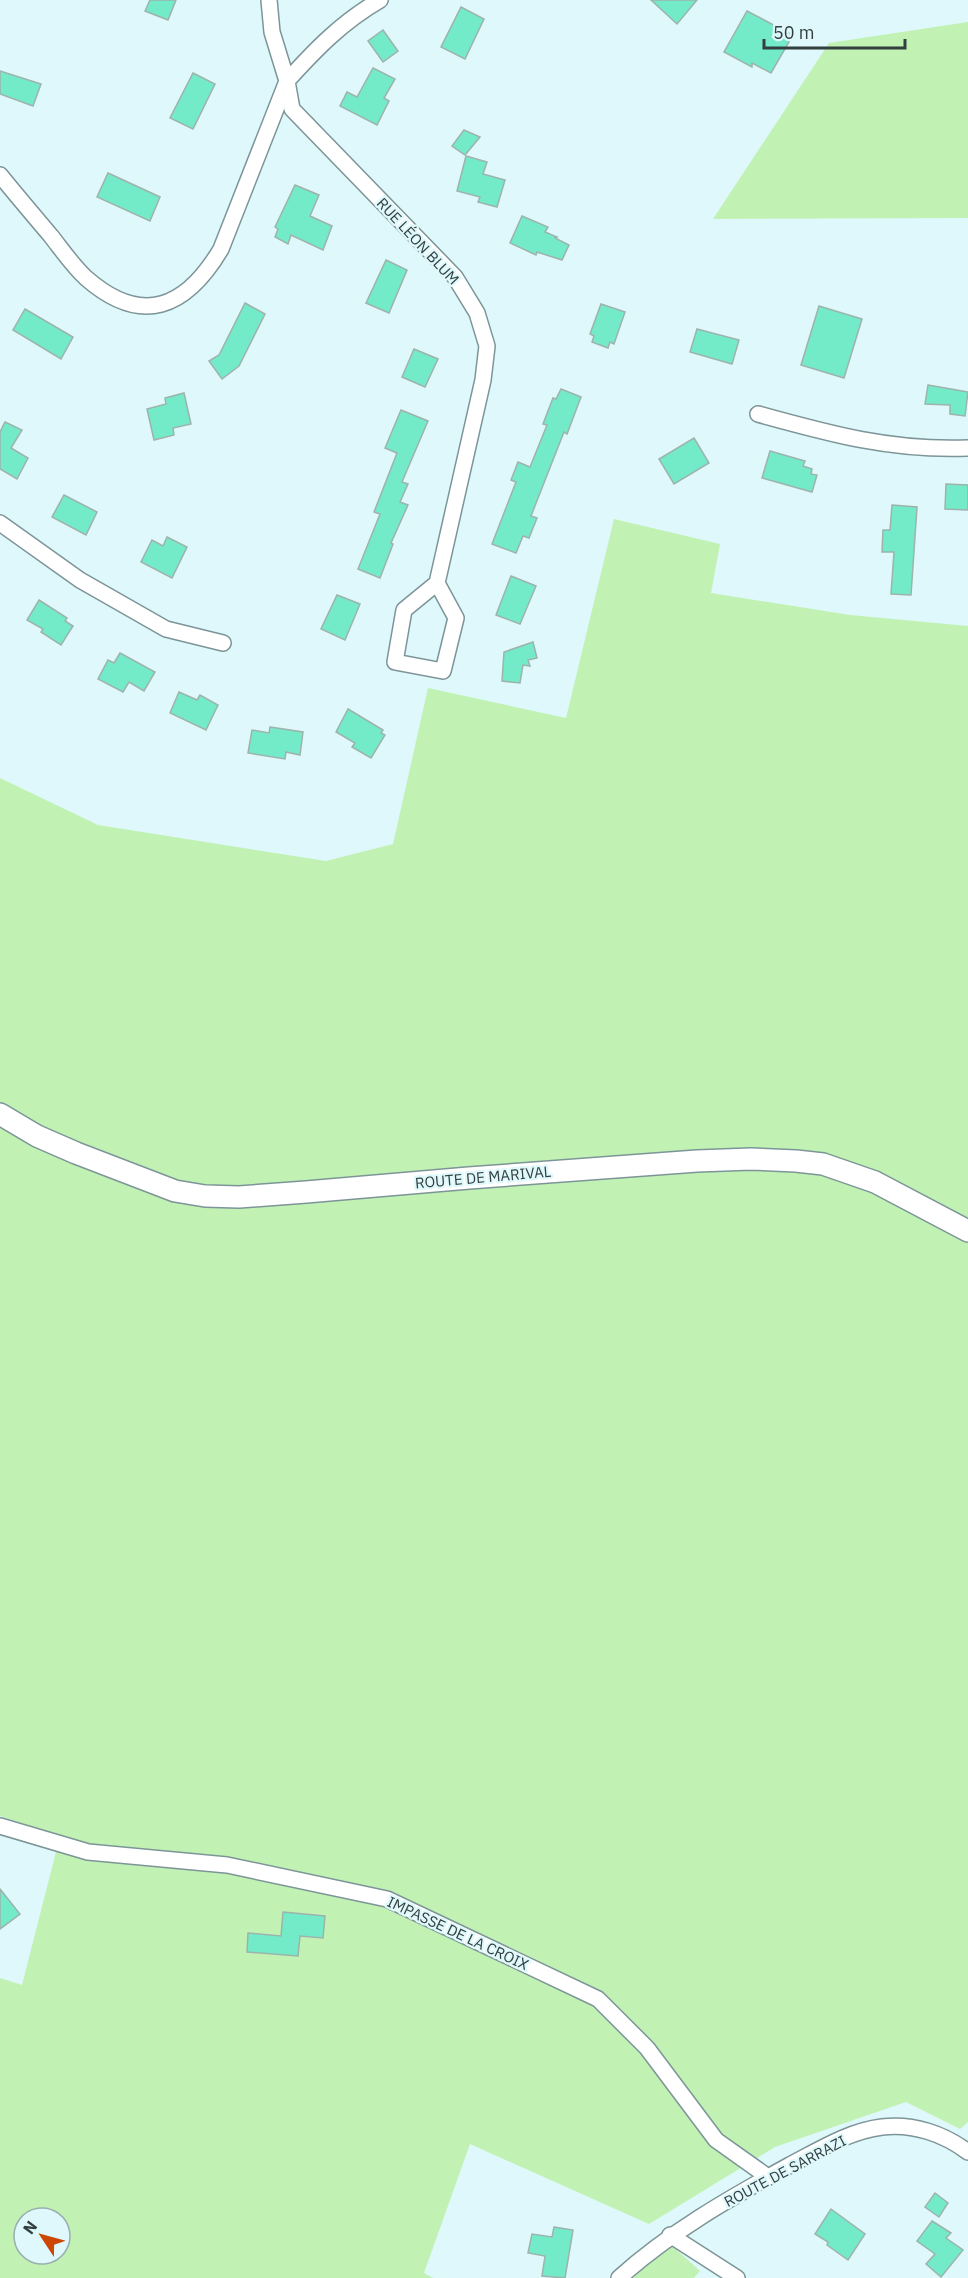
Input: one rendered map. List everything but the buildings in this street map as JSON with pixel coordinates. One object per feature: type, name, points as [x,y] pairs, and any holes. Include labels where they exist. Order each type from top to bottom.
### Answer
[{"type":"main road","name":"ROUTE DE MARIVAL","points":[[0,1114],[37,1136],[76,1153],[175,1191],[205,1196],[239,1197],[696,1161],[796,1161],[823,1164],[875,1182],[968,1231]]},
{"type":"street","name":"RUE LÉON BLUM","points":[[269,0],[272,32],[287,81],[292,109],[455,277],[477,313],[487,346],[483,380],[437,583]]},
{"type":"street","points":[[0,175],[85,277],[109,295],[131,306],[172,302],[192,289],[208,270],[220,249],[287,81],[321,43],[362,10],[380,0]]},
{"type":"street","points":[[758,414],[847,438],[881,444],[932,450],[968,448]]},
{"type":"street","points":[[0,523],[80,580],[166,629],[223,643]]},
{"type":"street","points":[[437,583],[456,618],[443,671],[395,662],[404,610],[437,583]]},
{"type":"street","name":"IMPASSE DE LA CROIX","points":[[0,1826],[88,1851],[227,1865],[387,1899],[598,1999],[647,2048],[716,2140],[768,2177]]},
{"type":"street","name":"ROUTE DE SARRAZI","points":[[619,2278],[669,2235],[768,2177],[838,2140],[883,2127],[924,2129],[968,2152]]},
{"type":"street","points":[[669,2235],[738,2278]]},
{"type":"green space","points":[[968,22],[968,218],[713,219],[829,43]]},
{"type":"green space","points":[[614,519],[720,544],[711,593],[850,615],[968,626],[968,2122],[960,2129],[906,2102],[775,2147],[649,2224],[470,2144],[424,2273],[433,2278],[0,2278],[0,1978],[22,1985],[60,1836],[0,1816],[0,778],[98,825],[326,861],[393,844],[428,688],[566,718]]},
{"type":"green space","points":[[670,2244],[700,2271],[694,2278],[633,2278]]}]
